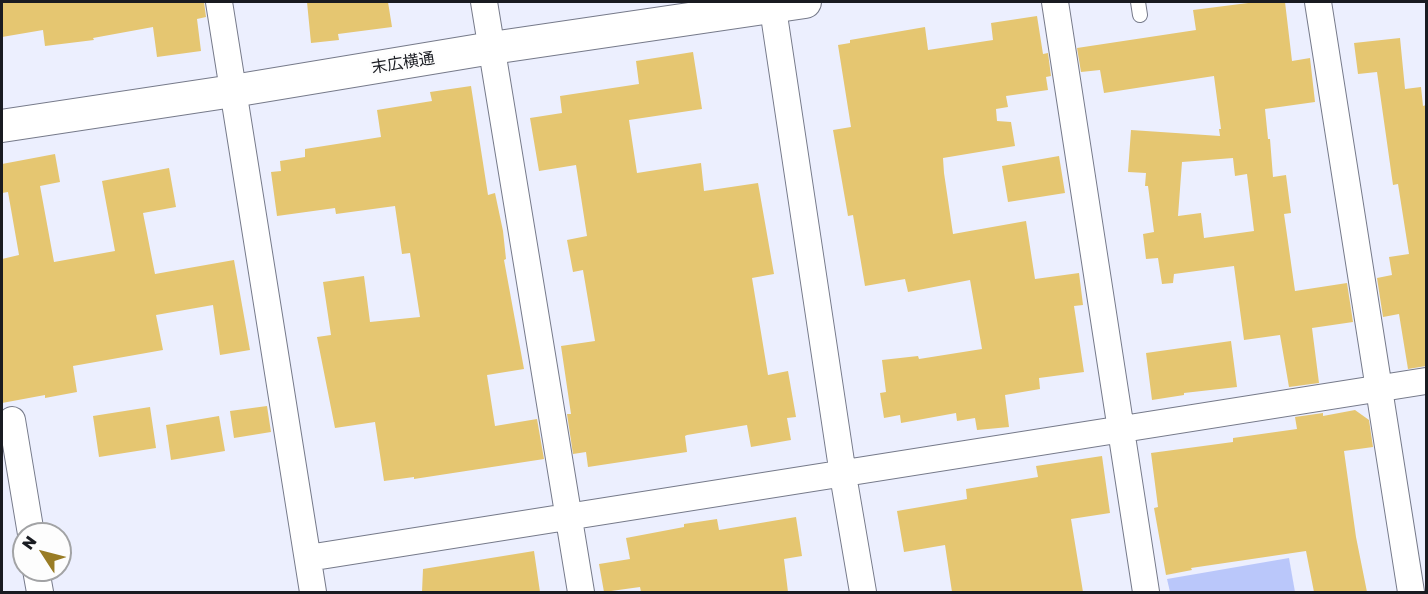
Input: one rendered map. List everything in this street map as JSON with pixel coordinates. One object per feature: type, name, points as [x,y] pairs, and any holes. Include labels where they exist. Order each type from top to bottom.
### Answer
[{"type":"street","points":[[219,2],[313,592]]},
{"type":"street","points":[[484,2],[580,592]]},
{"type":"street","name":"末広横通","points":[[2,126],[773,4],[805,2]]},
{"type":"street","points":[[1055,2],[1146,592]]},
{"type":"street","points":[[1318,2],[1411,592]]},
{"type":"street","points":[[773,4],[843,475],[863,592]]},
{"type":"street","points":[[308,558],[1426,381]]},
{"type":"street","points":[[12,420],[28,522]]},
{"type":"shaded area","points":[[1289,558],[1295,592],[1170,592],[1167,579]]},
{"type":"building","points":[[2,2],[204,2],[206,17],[197,19],[201,51],[157,57],[153,27],[93,38],[94,40],[45,46],[43,30],[2,37]]},
{"type":"building","points":[[307,2],[388,2],[392,27],[338,34],[339,40],[311,43]]},
{"type":"building","points":[[1256,2],[1285,2],[1292,61],[1310,58],[1315,102],[1265,109],[1273,177],[1286,175],[1291,213],[1284,214],[1295,291],[1347,283],[1353,322],[1312,328],[1319,383],[1289,387],[1280,335],[1244,340],[1234,266],[1174,274],[1173,283],[1162,284],[1158,258],[1146,259],[1143,234],[1154,232],[1148,186],[1145,186],[1146,173],[1128,172],[1131,130],[1220,136],[1214,76],[1104,93],[1100,70],[1081,72],[1077,48],[1196,30],[1193,10]],"holes":[[[1233,158],[1235,176],[1247,174],[1254,231],[1204,238],[1201,213],[1178,216],[1182,162]]]},
{"type":"building","points":[[1037,16],[1043,54],[1048,53],[1051,76],[1046,77],[1048,90],[1006,96],[1008,107],[996,109],[997,121],[1011,122],[1015,146],[943,158],[944,173],[953,234],[1026,221],[1035,279],[1079,273],[1083,305],[1074,306],[1084,372],[1039,378],[1040,389],[1005,395],[1009,427],[977,430],[975,418],[957,421],[956,413],[901,423],[900,415],[884,418],[880,393],[886,392],[882,360],[918,356],[919,359],[982,349],[970,280],[908,292],[905,279],[865,286],[853,215],[848,216],[833,130],[851,127],[838,45],[850,43],[850,40],[925,27],[928,50],[993,40],[991,23]]},
{"type":"building","points":[[1400,38],[1405,89],[1421,87],[1423,106],[1426,105],[1426,366],[1408,369],[1399,314],[1383,317],[1377,278],[1392,275],[1389,257],[1409,254],[1398,184],[1393,185],[1377,72],[1358,74],[1354,43]]},
{"type":"building","points":[[693,52],[702,109],[629,120],[637,173],[701,163],[704,191],[758,183],[774,274],[752,278],[768,375],[788,371],[796,417],[787,418],[791,440],[751,447],[747,425],[687,435],[685,436],[687,452],[588,467],[586,452],[573,454],[567,414],[571,414],[561,346],[595,341],[583,270],[573,272],[567,240],[587,236],[576,165],[539,171],[530,118],[562,113],[560,96],[639,84],[636,61]]},
{"type":"building","points":[[471,86],[488,195],[495,193],[503,231],[506,259],[504,260],[524,369],[487,375],[495,426],[537,419],[544,459],[414,479],[414,477],[384,481],[375,422],[335,428],[317,337],[331,335],[323,282],[364,276],[370,322],[420,317],[410,253],[402,254],[395,206],[336,214],[335,208],[277,216],[271,172],[281,171],[280,161],[305,157],[305,149],[381,137],[377,110],[432,101],[430,92]]},
{"type":"building","points":[[55,154],[60,182],[40,186],[54,262],[115,251],[102,181],[169,168],[176,207],[143,213],[155,274],[234,260],[250,350],[220,355],[213,305],[156,315],[163,350],[73,366],[77,392],[2,403],[2,259],[19,255],[8,192],[2,193],[2,164]]},
{"type":"building","points":[[1059,156],[1065,193],[1008,202],[1002,166]]},
{"type":"building","points":[[1231,341],[1237,387],[1184,393],[1184,395],[1152,400],[1146,353]]},
{"type":"building","points":[[267,406],[271,432],[234,438],[230,411]]},
{"type":"building","points":[[150,407],[156,448],[99,457],[93,416]]},
{"type":"building","points":[[1355,410],[1369,420],[1373,447],[1344,451],[1356,537],[1367,592],[1314,592],[1306,551],[1191,568],[1192,570],[1166,575],[1154,508],[1158,507],[1151,453],[1233,442],[1233,438],[1297,429],[1295,417],[1323,413],[1323,416]]},
{"type":"building","points":[[219,416],[225,451],[171,460],[166,425]]},
{"type":"building","points":[[1102,456],[1110,513],[1071,519],[1083,592],[952,592],[945,545],[904,552],[897,511],[967,499],[966,489],[1038,477],[1036,466]]},
{"type":"building","points":[[796,517],[802,556],[784,559],[788,592],[641,592],[640,587],[604,592],[599,564],[630,559],[626,538],[684,527],[684,524],[717,519],[719,530]]},
{"type":"building","points":[[534,551],[540,592],[422,592],[423,569]]}]
